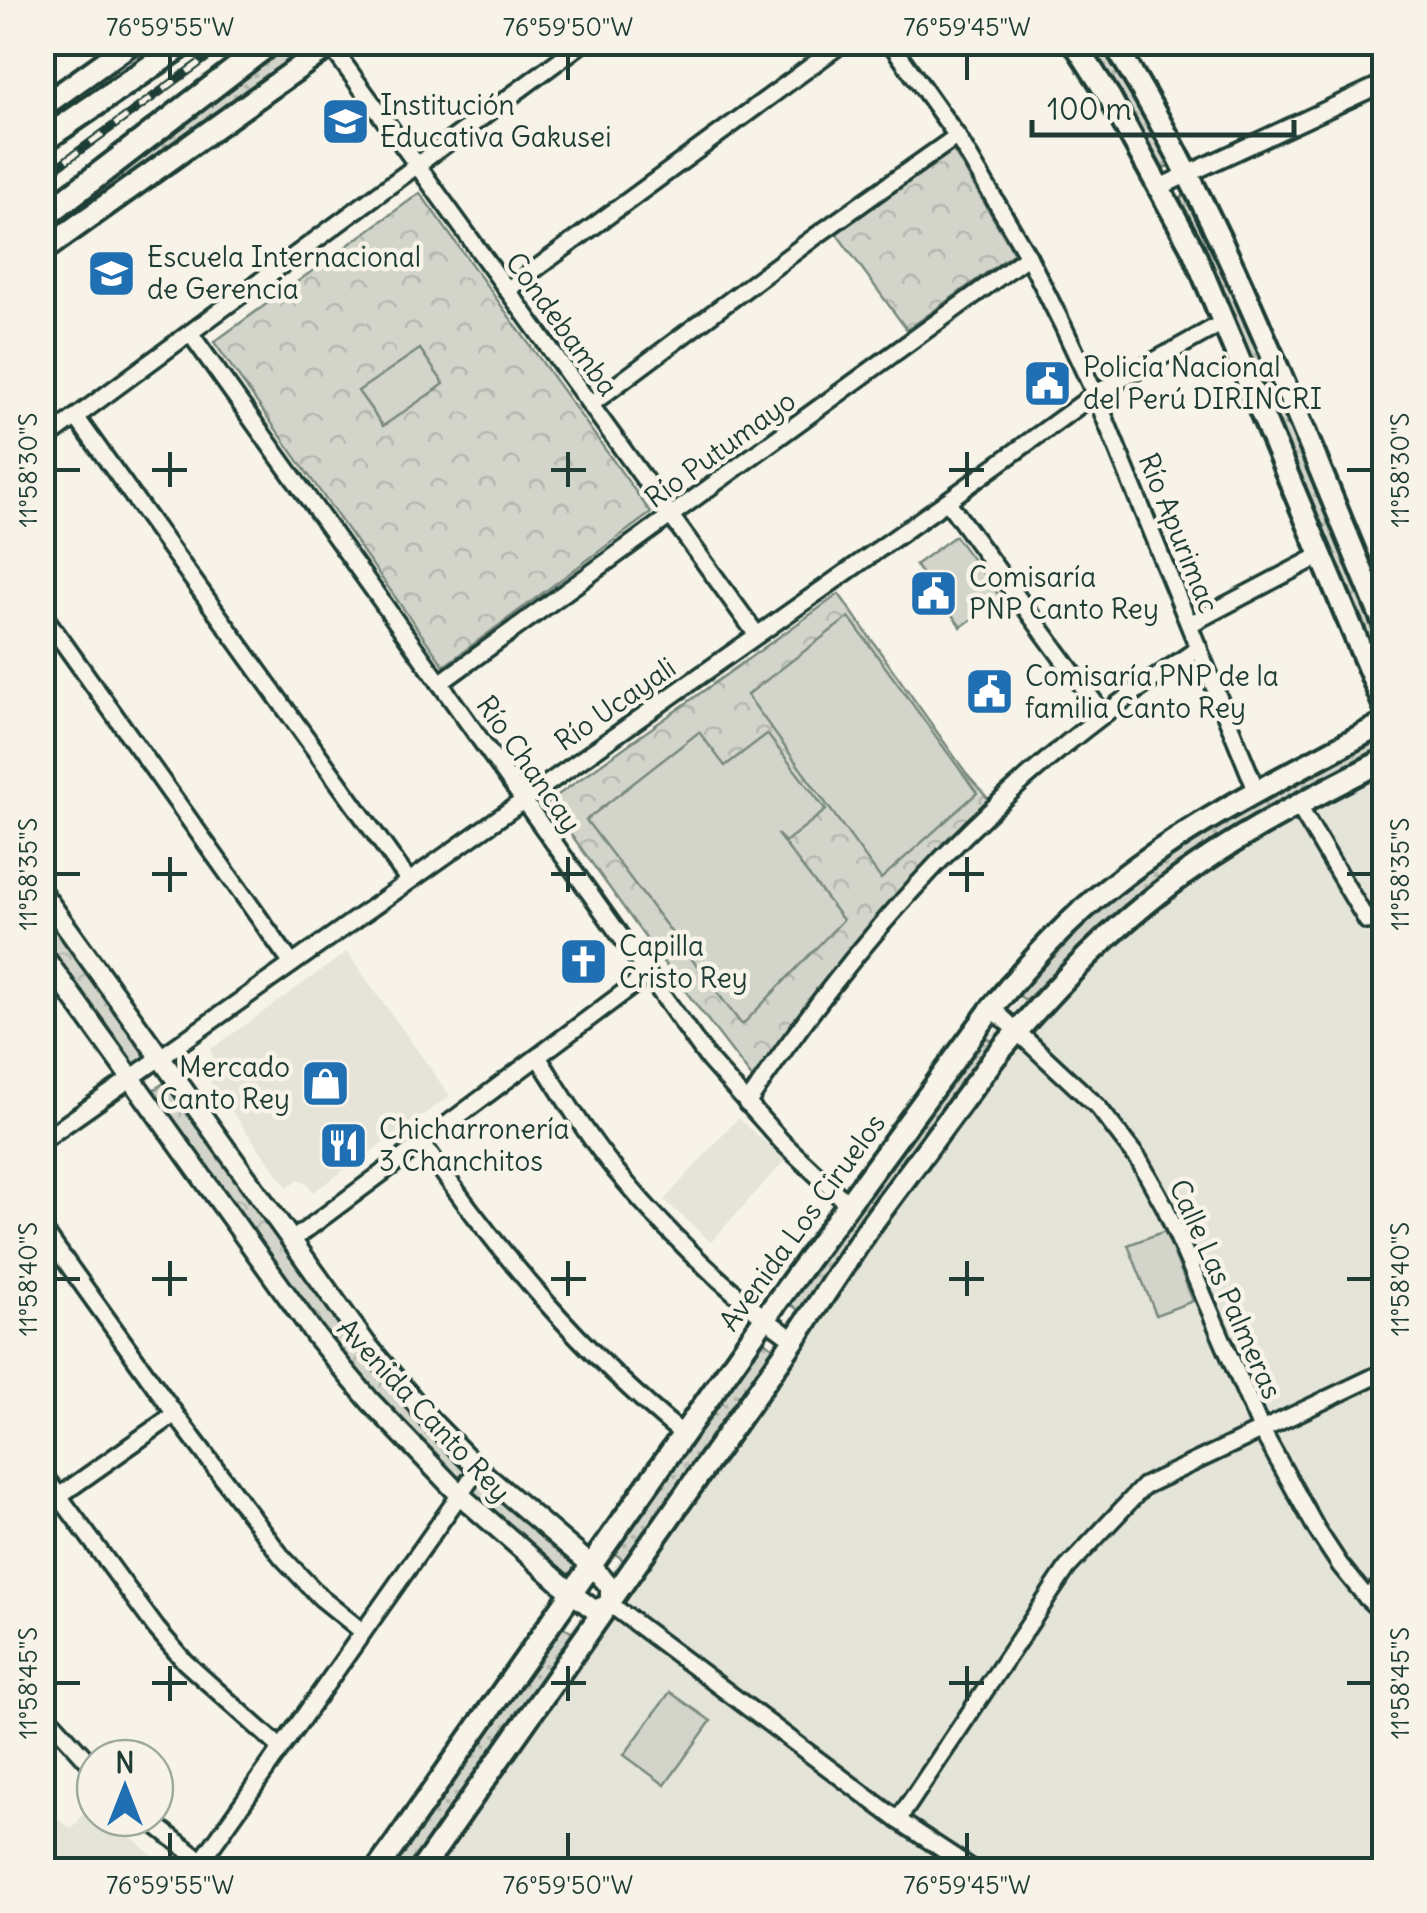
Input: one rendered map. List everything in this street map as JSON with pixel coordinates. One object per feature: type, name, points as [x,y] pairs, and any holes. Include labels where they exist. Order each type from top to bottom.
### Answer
[{"type":"main road","points":[[42,107],[133,42]]},
{"type":"main road","points":[[42,141],[186,42]]},
{"type":"main road","points":[[42,218],[271,42]]},
{"type":"main road","points":[[1074,42],[1110,98],[1193,250],[1384,705]]},
{"type":"main road","points":[[1113,42],[1188,174],[1246,298],[1384,624]]},
{"type":"main road","points":[[42,251],[331,44]]},
{"type":"main road","name":"Avenida Los Ciruelos","points":[[377,1870],[765,1318],[992,1008],[1057,935],[1114,884],[1176,838],[1384,723]]},
{"type":"main road","name":"Avenida Los Ciruelos","points":[[421,1870],[872,1223],[1017,1031],[1098,944],[1198,864],[1251,830],[1384,760]]},
{"type":"street","points":[[42,442],[584,42]]},
{"type":"street","points":[[507,290],[844,42]]},
{"type":"street","name":"Río Apurimac","points":[[890,42],[957,136],[1028,256],[1096,394],[1257,792]]},
{"type":"street","name":"Condebamba","points":[[331,44],[757,635]]},
{"type":"street","points":[[1160,187],[1384,84]]},
{"type":"street","points":[[590,405],[957,136]]},
{"type":"street","name":"Río Putumayo","points":[[440,683],[1028,256]]},
{"type":"street","name":"Río Ucayali","points":[[42,1141],[1096,394],[1224,322]]},
{"type":"street","name":"Río Chancay","points":[[190,333],[709,1060],[782,1142],[849,1205]]},
{"type":"street","points":[[76,417],[409,880]]},
{"type":"street","points":[[948,501],[1104,714]]},
{"type":"street","points":[[1190,624],[1322,555]]},
{"type":"street","points":[[42,613],[292,964]]},
{"type":"street","points":[[747,1104],[822,995],[908,893],[1001,799],[1104,714],[1199,648]]},
{"type":"street","points":[[1298,804],[1367,921]]},
{"type":"street","name":"Avenida Canto Rey","points":[[42,893],[379,1359],[478,1469],[592,1566],[610,1587],[610,1604],[594,1610],[572,1593],[460,1495],[370,1402],[316,1336],[42,954]]},
{"type":"street","points":[[291,1240],[647,975]]},
{"type":"street","name":"Calle Las Palmeras","points":[[992,1008],[1098,1108],[1139,1160],[1165,1207],[1261,1429],[1340,1565],[1384,1614]]},
{"type":"street","points":[[538,1057],[574,1114],[646,1207],[743,1301],[794,1340]]},
{"type":"street","points":[[422,1143],[500,1250],[562,1321],[684,1435]]},
{"type":"street","points":[[42,1228],[282,1557],[321,1598],[363,1632]]},
{"type":"street","points":[[898,1820],[1067,1568],[1144,1486],[1384,1372]]},
{"type":"street","points":[[42,1508],[176,1414]]},
{"type":"street","points":[[171,1838],[207,1866],[281,1748],[478,1469]]},
{"type":"street","points":[[42,1472],[185,1662],[281,1748]]},
{"type":"street","points":[[1367,1598],[1384,1582]]},
{"type":"street","points":[[610,1604],[898,1820],[974,1870]]},
{"type":"street","points":[[42,1710],[75,1747]]},
{"type":"shaded area","points":[[1384,746],[1384,1870],[401,1870],[982,1046],[1035,981],[1112,911],[1233,824]]},
{"type":"shaded area","name":"Mercado Canto Rey","points":[[347,952],[450,1096],[313,1192],[298,1179],[288,1188],[201,1070],[211,1066],[210,1050]]},
{"type":"shaded area","points":[[738,1118],[785,1160],[711,1242],[664,1200]]},
{"type":"shaded area","points":[[43,1809],[72,1829],[75,1825],[75,1838],[133,1838],[174,1870],[43,1870]]},
{"type":"green space","points":[[289,43],[310,43],[318,51],[43,249],[43,232]]},
{"type":"green space","points":[[1082,43],[1105,43],[1175,162],[1160,171]]},
{"type":"green space","points":[[953,150],[1014,253],[907,330],[836,233]]},
{"type":"green space","points":[[420,193],[651,513],[444,666],[214,342]]},
{"type":"green space","points":[[1190,193],[1384,643],[1384,685],[1175,200]]},
{"type":"green space","points":[[420,349],[444,384],[383,426],[358,391]]},
{"type":"green space","points":[[955,536],[1001,598],[961,627],[915,565]]},
{"type":"green space","points":[[839,594],[969,777],[991,802],[845,955],[753,1079],[548,802]]},
{"type":"green space","points":[[849,617],[977,793],[881,879],[747,695]]},
{"type":"green space","points":[[699,732],[725,766],[767,734],[826,810],[785,842],[777,834],[843,920],[742,1025],[586,820]]},
{"type":"green space","points":[[1370,742],[1379,747],[1380,754],[1141,897],[1089,938],[1025,1001],[1013,989],[1100,905],[1159,860],[1248,805]]},
{"type":"green space","points":[[42,907],[144,1047],[146,1054],[142,1060],[127,1062],[43,943]]},
{"type":"green space","points":[[982,1033],[992,1042],[804,1314],[790,1304]]},
{"type":"green space","points":[[164,1083],[462,1464],[465,1472],[456,1479],[355,1376],[156,1098],[153,1090]]},
{"type":"green space","points":[[1165,1231],[1193,1301],[1156,1315],[1128,1245]]},
{"type":"green space","points":[[764,1341],[777,1350],[627,1563],[614,1553]]},
{"type":"green space","points":[[479,1481],[577,1564],[578,1572],[571,1580],[563,1579],[472,1497],[472,1489]]},
{"type":"green space","points":[[562,1626],[577,1636],[411,1870],[390,1870]]},
{"type":"green space","points":[[670,1692],[711,1721],[665,1785],[624,1755]]},
{"type":"railway","points":[[42,178],[228,42]]},
{"type":"place","name":"Institución Educativa Gakusei","points":[[345,121]]},
{"type":"place","name":"Escuela Internacional de Gerencia","points":[[112,273]]},
{"type":"place","name":"Policía Nacional del Perú DIRINCRI","points":[[1048,383]]},
{"type":"place","name":"Comisaría PNP Canto Rey","points":[[934,593]]},
{"type":"place","name":"Comisaría PNP de la familia Canto Rey","points":[[990,692]]},
{"type":"place","name":"Capilla Cristo Rey","points":[[584,962]]},
{"type":"place","name":"Mercado Canto Rey","points":[[325,1083]]},
{"type":"place","name":"Chicharronería 3 Chanchitos","points":[[344,1145]]}]
